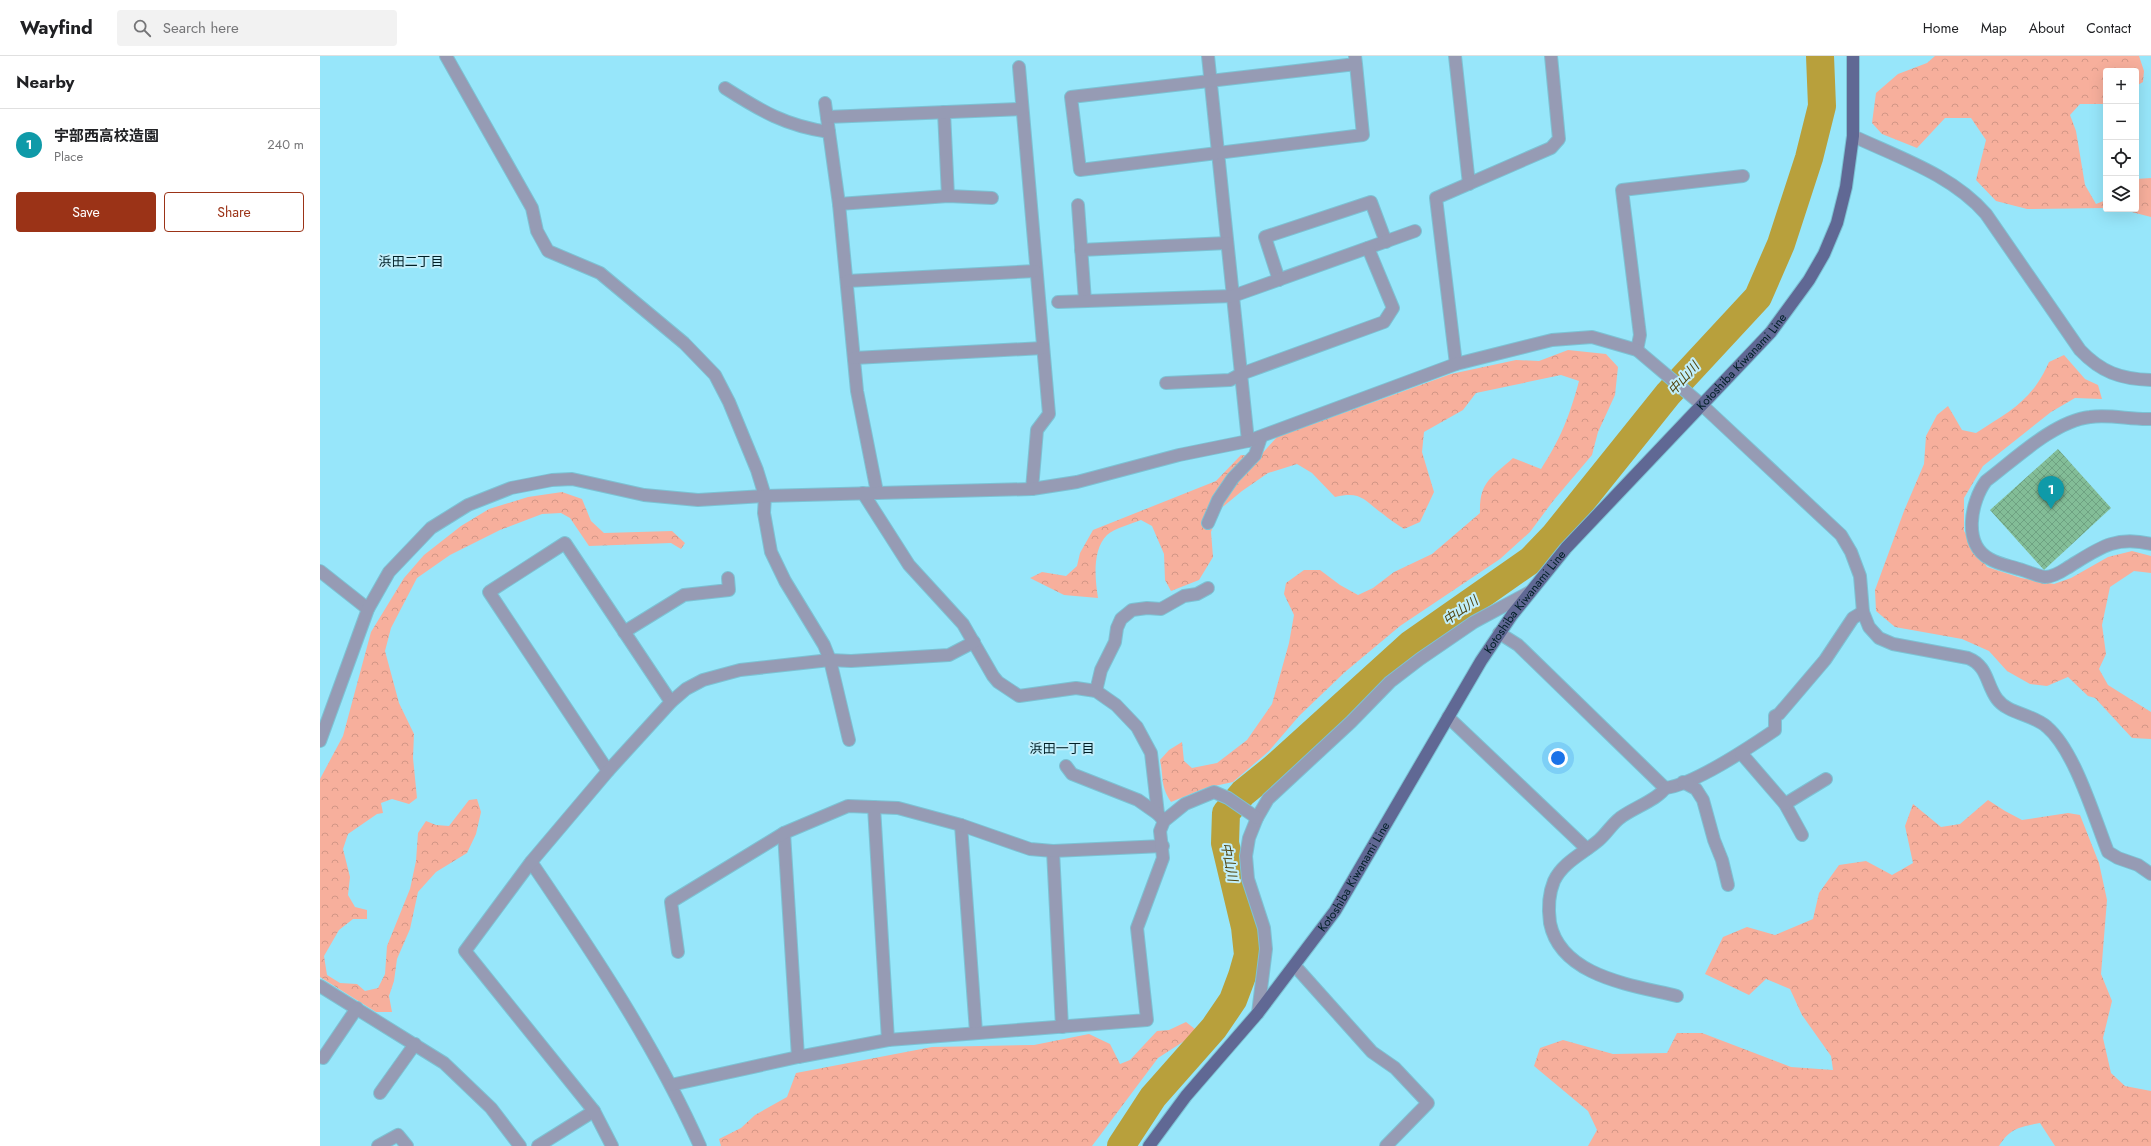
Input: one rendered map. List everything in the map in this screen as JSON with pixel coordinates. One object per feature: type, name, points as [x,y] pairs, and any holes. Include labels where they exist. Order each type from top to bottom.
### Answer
[{"type":"main road","name":"Kotoshiba Kiwanami Line","points":[[1149,1146],[1186,1096],[1258,1013],[1295,966],[1335,911],[1448,717],[1499,633],[1530,592],[1566,548],[1771,332],[1809,280],[1824,254],[1837,224],[1846,187],[1853,136],[1853,56]]},
{"type":"street","points":[[446,56],[532,208],[537,231],[548,251],[600,273],[684,343],[715,375],[729,402],[757,470],[765,496],[764,513],[770,552],[785,581],[824,645],[830,660],[849,740]]},
{"type":"street","points":[[1208,56],[1248,441]]},
{"type":"street","points":[[1455,56],[1469,184]]},
{"type":"street","points":[[1456,364],[1436,198],[1551,148],[1559,139],[1551,56]]},
{"type":"street","points":[[1355,60],[1364,135],[1080,170],[1071,97],[1211,81],[1355,60]]},
{"type":"street","points":[[1019,67],[1021,109],[1035,271],[1049,414],[1037,430],[1032,489]]},
{"type":"street","points":[[724,88],[767,115],[807,129],[829,132]]},
{"type":"street","points":[[825,103],[847,281],[857,391],[877,492]]},
{"type":"street","points":[[827,116],[1021,109]]},
{"type":"street","points":[[944,112],[948,196]]},
{"type":"street","points":[[1853,136],[1932,173],[1974,200],[1986,214],[2072,339],[2094,365],[2114,374],[2134,379],[2151,380]]},
{"type":"street","points":[[1637,350],[1640,335],[1622,190],[1743,176]]},
{"type":"street","points":[[838,204],[948,196],[992,198]]},
{"type":"street","points":[[1279,280],[1265,237],[1371,202],[1386,242]]},
{"type":"street","points":[[1078,205],[1085,301]]},
{"type":"street","points":[[1058,302],[1233,296],[1416,231]]},
{"type":"street","points":[[1081,250],[1227,243]]},
{"type":"street","points":[[1166,382],[1230,380],[1241,374],[1384,322],[1393,308],[1368,248]]},
{"type":"street","points":[[847,281],[1035,271]]},
{"type":"street","points":[[320,740],[368,609],[389,572],[432,528],[468,505],[511,488],[552,480],[572,479],[644,495],[677,500],[877,492],[1032,489],[1077,482],[1179,456],[1248,441],[1456,364],[1552,340],[1592,337],[1637,350],[1702,405],[1841,535],[1851,552],[1860,576],[1863,612],[1869,627],[1879,638],[1893,644],[1968,658],[1976,661],[1985,672],[1997,699],[2006,707],[2047,726],[2061,742],[2081,783],[2108,852],[2118,858],[2138,865],[2151,874]]},
{"type":"street","points":[[854,358],[1043,348]]},
{"type":"street","points":[[2151,419],[2136,420],[2091,416],[2075,420],[2056,428],[1986,481],[1978,492],[1973,512],[1972,535],[1978,548],[1989,559],[2045,577],[2056,574],[2097,550],[2116,541],[2136,540],[2151,544]]},
{"type":"street","points":[[1208,523],[1218,500],[1233,478],[1255,455],[1261,437]]},
{"type":"street","points":[[671,1085],[798,1057],[888,1040],[976,1032],[1147,1020],[1137,928],[1163,858],[1163,846],[1160,831],[1161,817],[1151,753],[1137,727],[1128,716],[1106,697],[1096,691],[1076,688],[1019,696],[998,682],[958,619],[910,565],[863,493]]},
{"type":"street","points":[[608,771],[489,592],[565,543],[671,702]]},
{"type":"street","points":[[320,571],[368,609]]},
{"type":"street","points":[[624,632],[684,595],[729,590],[728,578]]},
{"type":"street","points":[[1096,691],[1101,670],[1115,642],[1117,628],[1121,619],[1132,610],[1147,608],[1160,609],[1184,596],[1197,594],[1208,588]]},
{"type":"street","points":[[1258,1013],[1266,948],[1264,928],[1248,879],[1246,856],[1249,838],[1257,818],[1268,799],[1351,722],[1390,682],[1446,639],[1530,592]]},
{"type":"street","points":[[1677,996],[1635,985],[1587,969],[1572,960],[1560,947],[1552,932],[1549,914],[1551,892],[1554,880],[1565,866],[1599,840],[1619,818],[1662,793],[1665,788],[1683,782],[1741,753],[1775,730],[1775,716],[1825,660],[1853,618],[1863,612]]},
{"type":"street","points":[[1499,633],[1518,645],[1665,788]]},
{"type":"street","points":[[612,1146],[594,1111],[466,951],[531,862],[608,771],[671,702],[686,689],[703,680],[740,670],[830,660],[850,661],[949,655],[974,642]]},
{"type":"street","points":[[1448,717],[1587,849]]},
{"type":"street","points":[[1741,753],[1784,804],[1802,835]]},
{"type":"street","points":[[1066,766],[1072,774],[1138,800],[1161,817]]},
{"type":"street","points":[[1784,804],[1826,779]]},
{"type":"street","points":[[1683,782],[1696,789],[1703,800],[1714,840],[1722,860],[1728,885]]},
{"type":"street","points":[[1161,817],[1185,804],[1214,792],[1228,798],[1257,818]]},
{"type":"street","points":[[678,952],[671,902],[784,833],[848,806],[898,808],[961,825],[1030,849],[1053,851],[1163,846]]},
{"type":"street","points":[[874,806],[888,1040]]},
{"type":"street","points":[[961,825],[976,1032]]},
{"type":"street","points":[[784,833],[798,1057]]},
{"type":"street","points":[[1053,851],[1062,1027]]},
{"type":"street","points":[[531,862],[586,942],[624,1002],[671,1085],[700,1146]]},
{"type":"street","points":[[1295,966],[1372,1052],[1395,1068],[1428,1103],[1386,1146]]},
{"type":"street","points":[[320,986],[444,1063],[490,1108],[520,1146]]},
{"type":"street","points":[[323,1058],[357,1008]]},
{"type":"street","points":[[380,1093],[415,1044]]},
{"type":"street","points":[[538,1146],[594,1111]]},
{"type":"street","points":[[378,1146],[398,1135],[407,1146]]},
{"type":"green space","points":[[1935,56],[2139,56],[2144,71],[2143,82],[2139,84],[2139,68],[2103,68],[2103,104],[2080,104],[2070,115],[2076,131],[2085,185],[2096,204],[2103,201],[2103,208],[2027,209],[1996,201],[1976,180],[1986,140],[1971,118],[1945,118],[1917,148],[1882,134],[1872,123],[1876,93],[1898,74],[1927,63]]},
{"type":"green space","points":[[2151,178],[2151,217],[2132,212],[2139,212],[2139,179]]},
{"type":"green space","points":[[1568,350],[1606,354],[1618,367],[1615,395],[1598,432],[1592,455],[1553,501],[1530,532],[1500,559],[1400,626],[1345,672],[1299,716],[1269,751],[1233,782],[1205,788],[1171,802],[1165,791],[1160,760],[1169,750],[1182,742],[1184,761],[1192,768],[1217,763],[1247,740],[1272,704],[1289,643],[1294,615],[1284,594],[1286,583],[1304,570],[1320,570],[1340,585],[1358,595],[1373,588],[1394,572],[1432,554],[1480,513],[1480,503],[1484,487],[1493,476],[1513,458],[1541,469],[1554,448],[1564,427],[1579,381],[1561,375],[1476,393],[1463,410],[1424,432],[1422,452],[1434,492],[1420,522],[1404,529],[1362,498],[1351,495],[1335,497],[1312,473],[1297,464],[1268,473],[1242,491],[1219,510],[1211,532],[1213,557],[1199,580],[1171,591],[1165,580],[1164,554],[1152,526],[1141,520],[1114,530],[1102,541],[1099,548],[1096,565],[1098,598],[1064,595],[1030,578],[1042,572],[1066,576],[1077,566],[1080,553],[1093,530],[1216,481],[1241,455],[1259,457],[1277,437],[1451,374],[1516,360],[1539,361]]},
{"type":"green space","points":[[2064,355],[2085,379],[2098,385],[2102,399],[2075,398],[2051,412],[1983,466],[1964,498],[1964,531],[1987,567],[2021,578],[2054,584],[2071,578],[2108,557],[2132,551],[2151,556],[2151,573],[2134,571],[2110,587],[2102,625],[2106,654],[2099,669],[2108,685],[2151,712],[2151,739],[2132,738],[2095,698],[2088,696],[2068,677],[2047,686],[2030,684],[2007,671],[1989,651],[1962,639],[1895,627],[1876,611],[1875,590],[1904,511],[1924,464],[1926,436],[1937,415],[1948,406],[1962,430],[1976,433],[2019,404],[2035,386],[2049,362]]},
{"type":"green space","points":[[562,492],[582,499],[591,521],[604,533],[672,531],[685,543],[681,549],[671,543],[589,546],[570,518],[561,513],[542,514],[500,530],[450,555],[417,578],[391,628],[385,651],[399,703],[414,734],[413,758],[417,798],[409,804],[392,799],[381,803],[383,813],[377,814],[348,834],[343,849],[350,877],[348,895],[355,907],[367,910],[367,919],[353,919],[339,930],[324,956],[327,975],[340,983],[357,984],[365,991],[378,988],[385,974],[387,946],[410,889],[416,861],[418,833],[426,821],[436,825],[449,826],[469,800],[477,799],[481,812],[476,834],[467,853],[436,872],[418,892],[410,929],[397,959],[394,981],[389,996],[392,1012],[376,1012],[320,977],[320,779],[343,736],[371,632],[404,578],[424,555],[461,526],[489,509],[528,497]]},
{"type":"green space","points":[[1988,800],[2022,820],[2068,813],[2080,815],[2099,863],[2107,900],[2101,974],[2112,1001],[2103,1038],[2111,1073],[2125,1086],[2151,1091],[2151,1146],[2055,1146],[2040,1123],[2016,1129],[2007,1135],[1999,1146],[1588,1146],[1597,1130],[1588,1111],[1534,1066],[1540,1048],[1563,1040],[1613,1054],[1667,1053],[1677,1033],[1702,1033],[1791,1067],[1833,1070],[1831,1056],[1802,1015],[1790,989],[1766,979],[1749,995],[1705,974],[1723,937],[1747,927],[1775,935],[1813,919],[1819,893],[1839,865],[1866,861],[1892,875],[1913,863],[1905,826],[1913,804],[1941,827],[1960,824]]},
{"type":"green space","points":[[1186,1022],[1195,1029],[1192,1036],[1158,1058],[1092,1146],[721,1146],[719,1139],[741,1128],[755,1115],[787,1097],[796,1073],[932,1047],[1034,1045],[1089,1034],[1110,1044],[1120,1064],[1130,1060],[1157,1031],[1169,1030]]},
{"type":"building","points":[[2058,449],[2111,508],[2044,570],[1990,510]]},
{"type":"waterway","name":"中山川","points":[[1121,1146],[1153,1097],[1214,1028],[1233,1000],[1242,976],[1248,955],[1245,927],[1225,843],[1226,813],[1243,793],[1274,768],[1411,644],[1531,560],[1554,536],[1668,394],[1758,297],[1781,244],[1809,158],[1822,106],[1820,56]]},
{"type":"place","name":"宇部西高校造園","points":[[2051,509]]},
{"type":"district","name":"浜田二丁目","points":[[411,261]]},
{"type":"district","name":"浜田一丁目","points":[[1062,748]]}]
